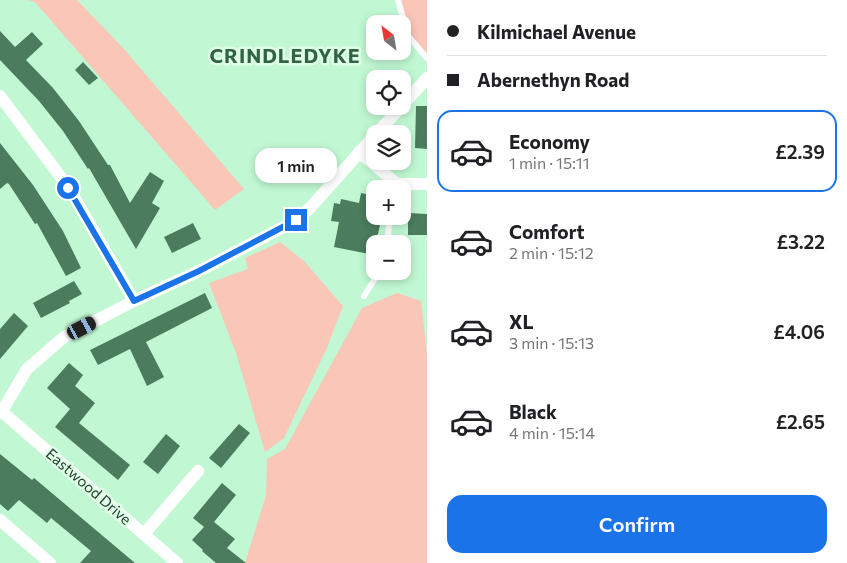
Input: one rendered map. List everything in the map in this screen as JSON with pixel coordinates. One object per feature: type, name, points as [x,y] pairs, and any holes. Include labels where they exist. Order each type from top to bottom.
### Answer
[{"type":"street","points":[[411,96],[427,78]]},
{"type":"street","points":[[0,96],[68,188],[134,301]]},
{"type":"street","points":[[384,125],[394,115]]},
{"type":"street","points":[[1,411],[26,369],[64,337],[134,301],[199,271],[296,220],[311,208],[366,145]]},
{"type":"street","points":[[359,152],[388,180]]},
{"type":"street","points":[[411,185],[427,184]]},
{"type":"street","name":"Eastwood Drive","points":[[1,411],[178,563]]},
{"type":"street","points":[[144,534],[198,471]]},
{"type":"street","points":[[0,520],[50,563]]},
{"type":"lane","points":[[398,0],[408,36],[427,58]]},
{"type":"lane","points":[[364,296],[374,280]]},
{"type":"shaded area","points":[[28,0],[77,0],[123,48],[244,189],[215,210],[35,2]]},
{"type":"shaded area","points":[[398,0],[427,0],[427,58],[411,39],[411,15],[402,15]]},
{"type":"shaded area","points":[[280,242],[304,261],[343,306],[326,350],[284,438],[265,452],[236,353],[209,283],[248,269],[245,258]]},
{"type":"shaded area","points":[[397,293],[421,301],[427,354],[427,563],[245,563],[266,495],[267,459],[285,449],[362,308]]},
{"type":"building","points":[[0,31],[15,47],[32,32],[43,44],[26,60],[53,88],[79,121],[108,165],[110,165],[130,203],[150,172],[164,181],[152,203],[160,208],[136,249],[89,168],[63,131],[39,101],[0,60]]},
{"type":"building","points":[[83,62],[98,78],[89,85],[75,70]]},
{"type":"building","points":[[416,106],[427,106],[427,149],[415,148]]},
{"type":"building","points":[[0,143],[33,185],[63,231],[81,268],[66,276],[37,223],[35,224],[9,184],[7,183],[0,189]]},
{"type":"building","points":[[361,193],[366,194],[366,225],[380,225],[378,235],[366,235],[366,253],[334,247],[339,222],[331,221],[334,203],[340,204],[341,199],[359,203]]},
{"type":"building","points":[[411,213],[427,214],[427,235],[408,235],[408,225],[411,225]]},
{"type":"building","points":[[193,223],[201,239],[172,253],[164,237]]},
{"type":"building","points":[[74,281],[82,294],[69,301],[70,303],[41,318],[33,303]]},
{"type":"building","points":[[205,293],[212,308],[146,342],[164,377],[147,386],[130,349],[98,365],[90,350]]},
{"type":"building","points":[[14,313],[28,326],[0,359],[0,329]]},
{"type":"building","points":[[69,363],[83,375],[75,386],[95,403],[79,423],[130,465],[118,480],[55,427],[70,409],[47,388]]},
{"type":"building","points":[[239,424],[250,433],[221,468],[209,458]]},
{"type":"building","points":[[166,434],[180,446],[158,474],[143,462]]},
{"type":"building","points":[[0,454],[32,480],[34,478],[135,563],[80,563],[91,551],[51,518],[47,523],[19,500],[8,511],[0,504]]},
{"type":"building","points":[[222,483],[236,495],[214,522],[235,539],[227,548],[246,563],[216,563],[192,540],[204,527],[193,518]]},
{"type":"district","name":"CRINDLEDYKE","points":[[285,55]]},
{"type":"route","points":[[68,188],[134,301],[199,271],[296,220]]}]
